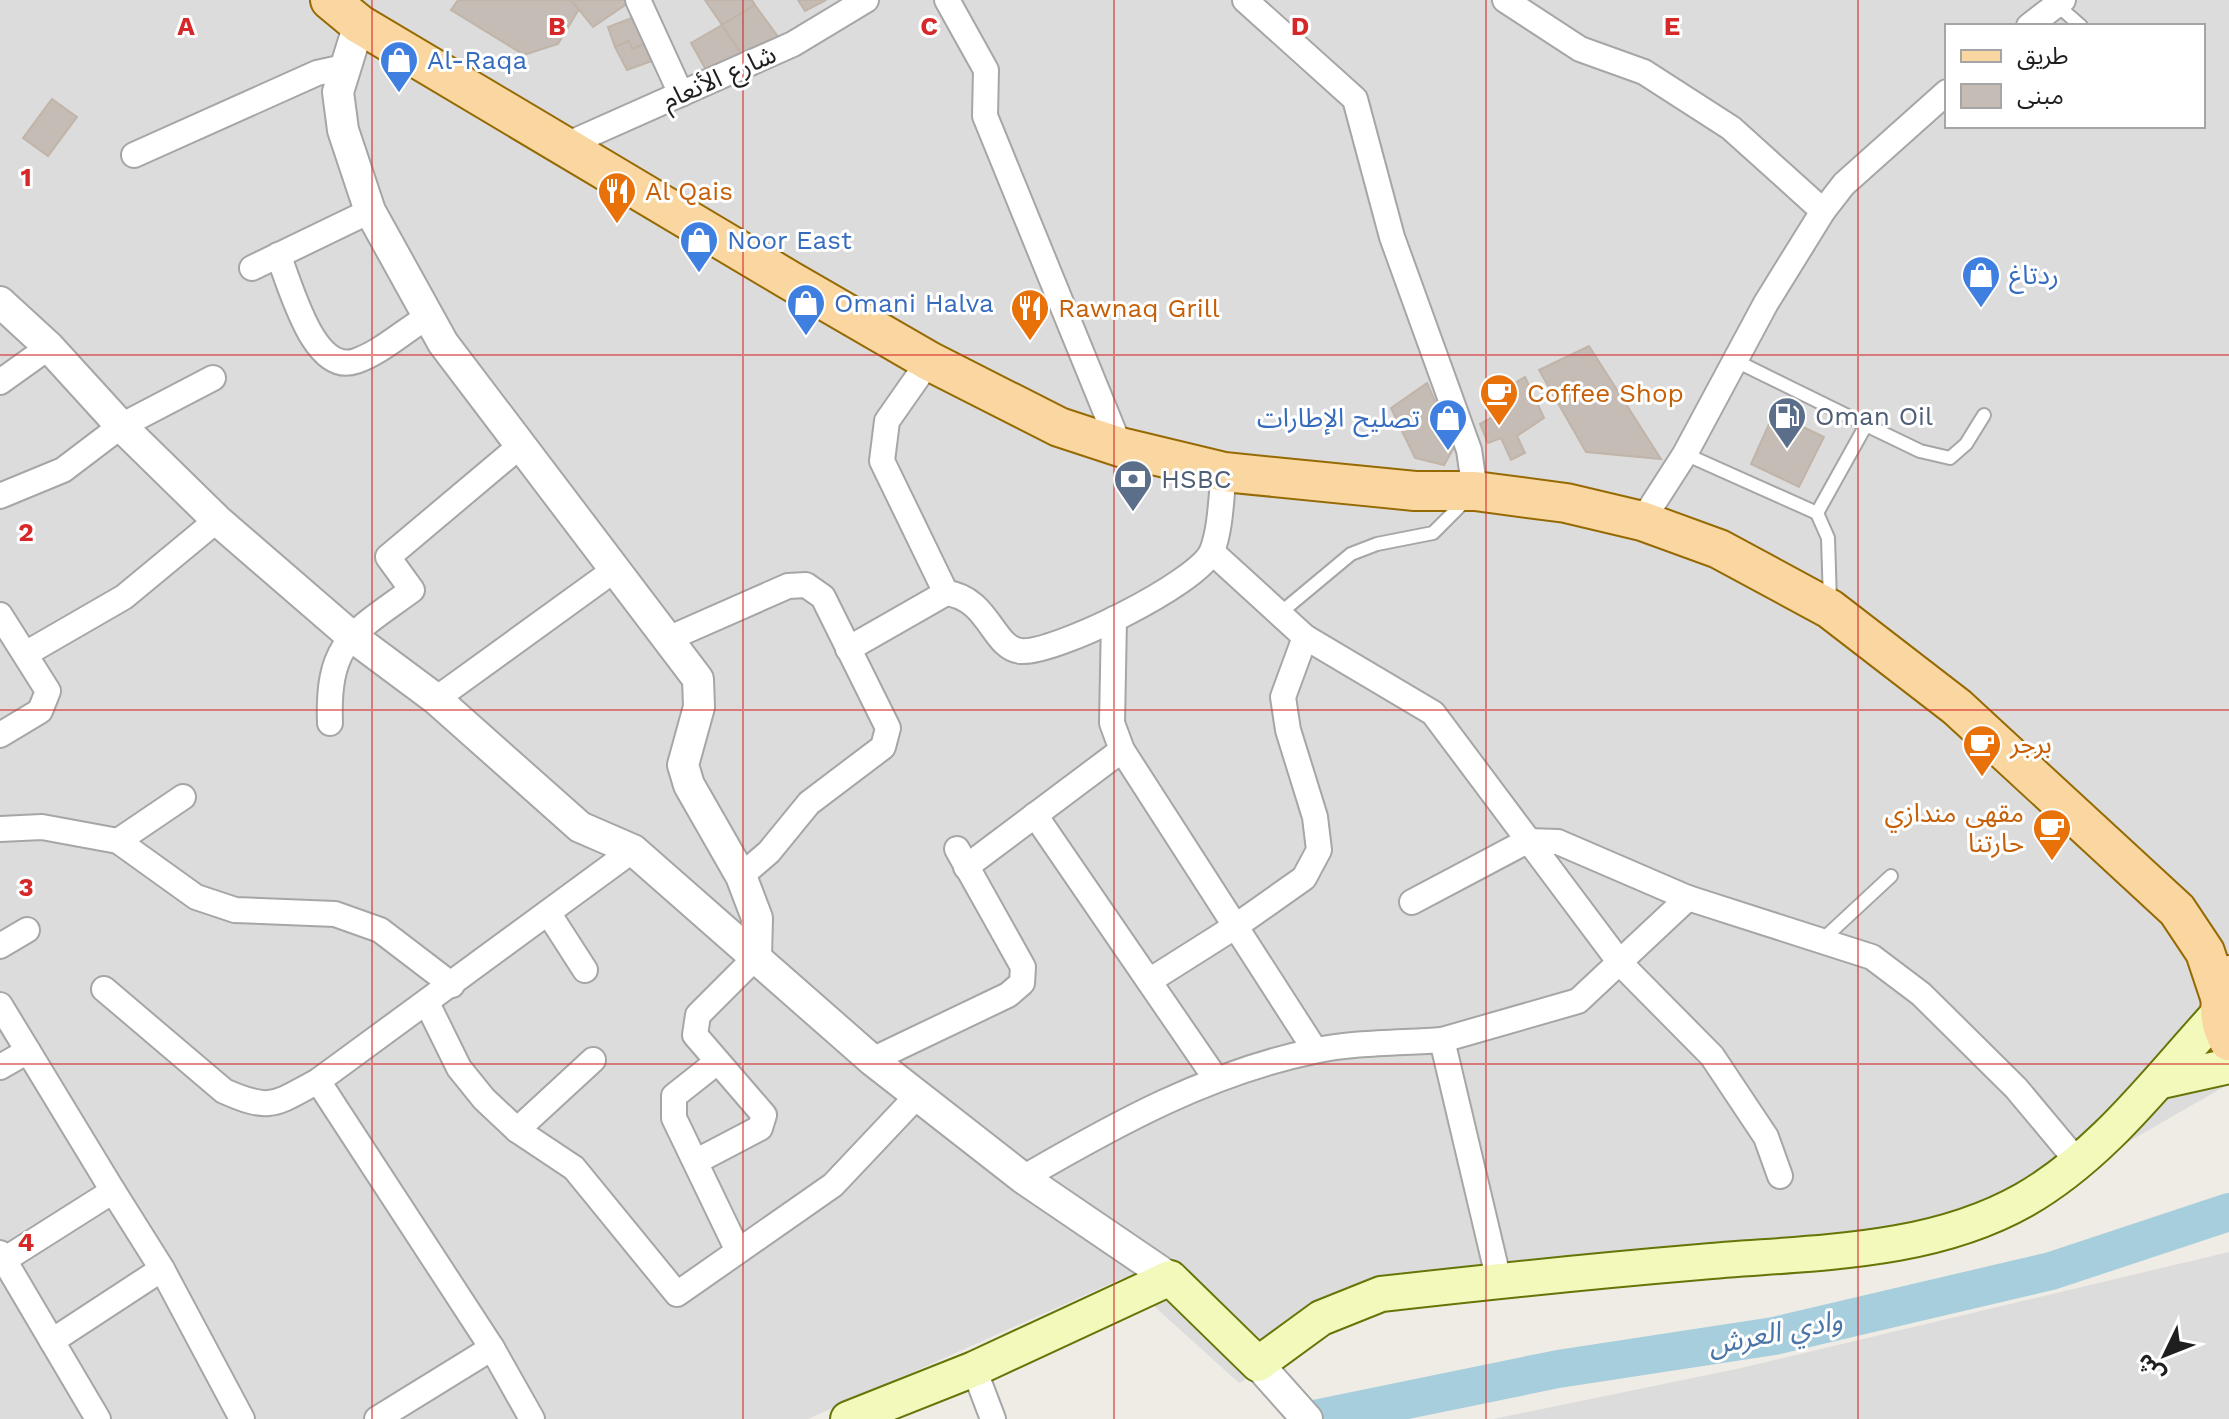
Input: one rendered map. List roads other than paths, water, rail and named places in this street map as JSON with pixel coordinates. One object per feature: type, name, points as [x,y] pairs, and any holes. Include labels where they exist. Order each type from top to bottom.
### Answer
[{"type":"main road","points":[[344,12],[929,361],[1059,427],[1120,447],[1224,472],[1415,491],[1475,491],[1566,503],[1642,521],[1719,549],[1830,609],[1957,707],[2177,910],[2205,952],[2224,1006],[2162,1081],[2077,1161],[2024,1200],[1954,1231],[1867,1248],[1381,1294],[1321,1318],[1258,1364],[1170,1278],[974,1369],[848,1419]]},
{"type":"main road","points":[[2177,910],[2229,934]]},
{"type":"main road","points":[[2162,1081],[2229,1066]]},
{"type":"street","points":[[638,0],[681,94]]},
{"type":"street","name":"شارع الأنعام","points":[[566,145],[793,44],[866,0]]},
{"type":"street","points":[[947,0],[986,70],[985,116],[1120,447]]},
{"type":"street","points":[[1245,0],[1355,99],[1392,237],[1469,450],[1475,491]]},
{"type":"street","points":[[1505,0],[1580,49],[1644,72],[1731,128],[1823,211]]},
{"type":"street","points":[[2032,24],[2060,2]]},
{"type":"street","points":[[344,12],[344,67],[338,92],[343,130],[370,211],[426,318],[698,679],[699,707],[683,765],[689,785],[741,876],[757,918],[756,957],[698,1015],[695,1035],[764,1115],[760,1128],[697,1161]]},
{"type":"street","points":[[134,155],[317,73],[344,67]]},
{"type":"street","points":[[1642,521],[1685,454],[1734,360],[1823,211],[1844,184],[1945,94]]},
{"type":"street","points":[[252,268],[370,211]]},
{"type":"street","points":[[278,255],[318,350],[333,361],[355,362],[426,318]]},
{"type":"street","points":[[0,302],[49,347],[121,426],[217,520],[350,635],[436,699],[580,827],[633,850],[872,1060],[1023,1178],[1170,1278]]},
{"type":"street","points":[[0,382],[49,347]]},
{"type":"street","points":[[929,361],[887,421],[882,461],[946,593]]},
{"type":"street","points":[[0,496],[63,470],[121,426],[213,378]]},
{"type":"street","points":[[330,723],[329,698],[337,660],[350,635],[412,590],[388,557],[520,446]]},
{"type":"street","points":[[848,649],[946,593],[963,595],[979,607],[1003,641],[1017,651],[1037,649],[1114,619],[1186,580],[1212,552],[1224,472]]},
{"type":"street","points":[[27,653],[124,597],[217,520]]},
{"type":"street","points":[[1212,552],[1305,637],[1401,691],[1433,713],[1621,964],[1712,1056],[1766,1137],[1780,1176]]},
{"type":"street","points":[[436,699],[617,568]]},
{"type":"street","points":[[670,638],[788,586],[806,585],[823,597],[888,728],[887,742],[809,803],[769,852],[741,876]]},
{"type":"street","points":[[0,615],[27,653],[48,691],[40,711],[0,735]]},
{"type":"street","points":[[1114,619],[1111,711],[1122,750],[1315,1050]]},
{"type":"street","points":[[1149,981],[1304,878],[1319,850],[1315,817],[1288,730],[1283,697],[1305,637]]},
{"type":"street","points":[[872,1060],[1008,995],[1022,983],[1023,967],[962,858],[1035,815],[1122,750]]},
{"type":"street","points":[[118,841],[183,797]]},
{"type":"street","points":[[1035,815],[1216,1079]]},
{"type":"street","points":[[0,829],[42,827],[118,841],[196,897],[235,910],[335,914],[380,930],[452,985]]},
{"type":"street","points":[[1412,902],[1527,841],[1558,842],[1688,898],[1872,957],[1921,994],[2016,1088],[2077,1161]]},
{"type":"street","points":[[104,989],[224,1091],[247,1102],[272,1106],[318,1081],[633,850]]},
{"type":"street","points":[[1023,1178],[1101,1133],[1194,1086],[1315,1050],[1442,1040],[1578,1001],[1688,898]]},
{"type":"street","points":[[549,914],[585,970]]},
{"type":"street","points":[[0,946],[27,930]]},
{"type":"street","points":[[427,1003],[459,1068],[484,1099],[517,1130],[574,1168],[677,1294],[737,1249],[833,1185],[918,1095]]},
{"type":"street","points":[[0,1005],[162,1269],[242,1419]]},
{"type":"street","points":[[1442,1040],[1499,1281]]},
{"type":"street","points":[[0,1067],[28,1051]]},
{"type":"street","points":[[517,1130],[593,1060]]},
{"type":"street","points":[[717,1062],[674,1096],[674,1118],[737,1249]]},
{"type":"street","points":[[318,1081],[492,1348],[532,1419]]},
{"type":"street","points":[[98,1419],[2,1256],[113,1191]]},
{"type":"street","points":[[52,1341],[162,1269]]},
{"type":"street","points":[[377,1419],[492,1348]]},
{"type":"street","points":[[1258,1364],[1307,1419]]},
{"type":"street","points":[[974,1369],[993,1419]]},
{"type":"lane","points":[[2060,2],[2079,24]]},
{"type":"lane","points":[[1734,360],[1920,451],[1950,458],[1966,444],[1984,415]]},
{"type":"lane","points":[[1817,513],[1866,425]]},
{"type":"lane","points":[[1685,454],[1817,513],[1828,538],[1830,609]]},
{"type":"lane","points":[[1279,614],[1351,554],[1377,544],[1433,533],[1475,491]]},
{"type":"lane","points":[[1821,941],[1891,876]]},
{"type":"waterway","name":"وادي العرش","points":[[1314,1419],[1558,1369],[1774,1336],[2051,1271],[2229,1212]]},
{"type":"place","name":"Al-Raqa","points":[[399,94]]},
{"type":"place","name":"Al Qais","points":[[617,225]]},
{"type":"place","name":"Noor East","points":[[699,274]]},
{"type":"place","name":"ردتاغ","points":[[1981,309]]},
{"type":"place","name":"Omani Halva","points":[[806,337]]},
{"type":"place","name":"Rawnaq Grill","points":[[1030,342]]},
{"type":"place","name":"Coffee Shop","points":[[1499,427]]},
{"type":"place","name":"Oman Oil","points":[[1787,450]]},
{"type":"place","name":"تصليح الإطارات","points":[[1448,452]]},
{"type":"place","name":"HSBC","points":[[1133,513]]},
{"type":"place","name":"برجر","points":[[1982,778]]},
{"type":"place","name":"مقهى مندازي حارتنا","points":[[2052,862]]}]
